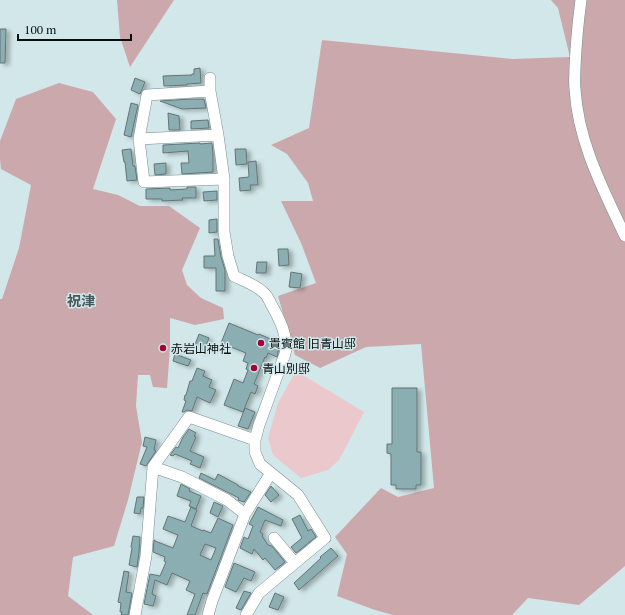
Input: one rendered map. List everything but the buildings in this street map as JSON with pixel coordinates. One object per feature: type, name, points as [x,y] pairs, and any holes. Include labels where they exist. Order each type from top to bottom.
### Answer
[{"type":"street","points":[[580,0],[574,88],[578,115],[595,172],[625,236]]},
{"type":"street","points":[[210,78],[210,91],[224,179],[224,232],[228,256],[234,276],[246,281],[265,293],[282,326],[287,347],[259,424],[255,440],[255,452],[260,464],[298,495],[325,538],[259,593],[246,615]]},
{"type":"street","points":[[210,91],[147,95],[139,139],[144,182],[224,179]]},
{"type":"street","points":[[139,139],[218,135]]},
{"type":"street","points":[[134,615],[146,556],[153,467],[189,417],[255,440]]},
{"type":"street","points":[[153,467],[182,476],[227,500],[245,514]]},
{"type":"street","points":[[208,615],[245,514],[271,473]]},
{"type":"street","points":[[274,538],[295,563]]},
{"type":"shaded area","points":[[117,0],[174,0],[130,67],[120,37]]},
{"type":"shaded area","points":[[551,0],[625,0],[625,566],[579,605],[528,598],[512,615],[393,615],[337,596],[347,554],[335,537],[381,488],[398,497],[434,488],[421,344],[366,347],[320,368],[295,355],[278,296],[316,283],[301,243],[281,201],[313,201],[308,183],[287,154],[271,145],[309,128],[322,40],[512,59],[570,57],[558,8]]},
{"type":"shaded area","points":[[59,83],[93,92],[116,119],[93,189],[118,195],[140,206],[169,206],[200,228],[182,270],[187,285],[201,298],[223,308],[224,319],[195,325],[170,318],[170,348],[167,388],[153,387],[150,375],[138,375],[136,406],[142,442],[128,500],[114,546],[73,557],[68,596],[93,615],[0,615],[0,299],[2,299],[19,248],[31,185],[1,169],[0,141],[16,99]]},
{"type":"shaded area","points":[[296,371],[364,412],[339,460],[328,470],[301,478],[273,455],[268,438],[278,403]]},
{"type":"place","name":"貴賓館 旧青山邸","points":[[261,343]]},
{"type":"place","name":"赤岩山神社","points":[[163,348]]},
{"type":"place","name":"青山別邸","points":[[254,368]]},
{"type":"district","name":"祝津","points":[[81,300]]}]
